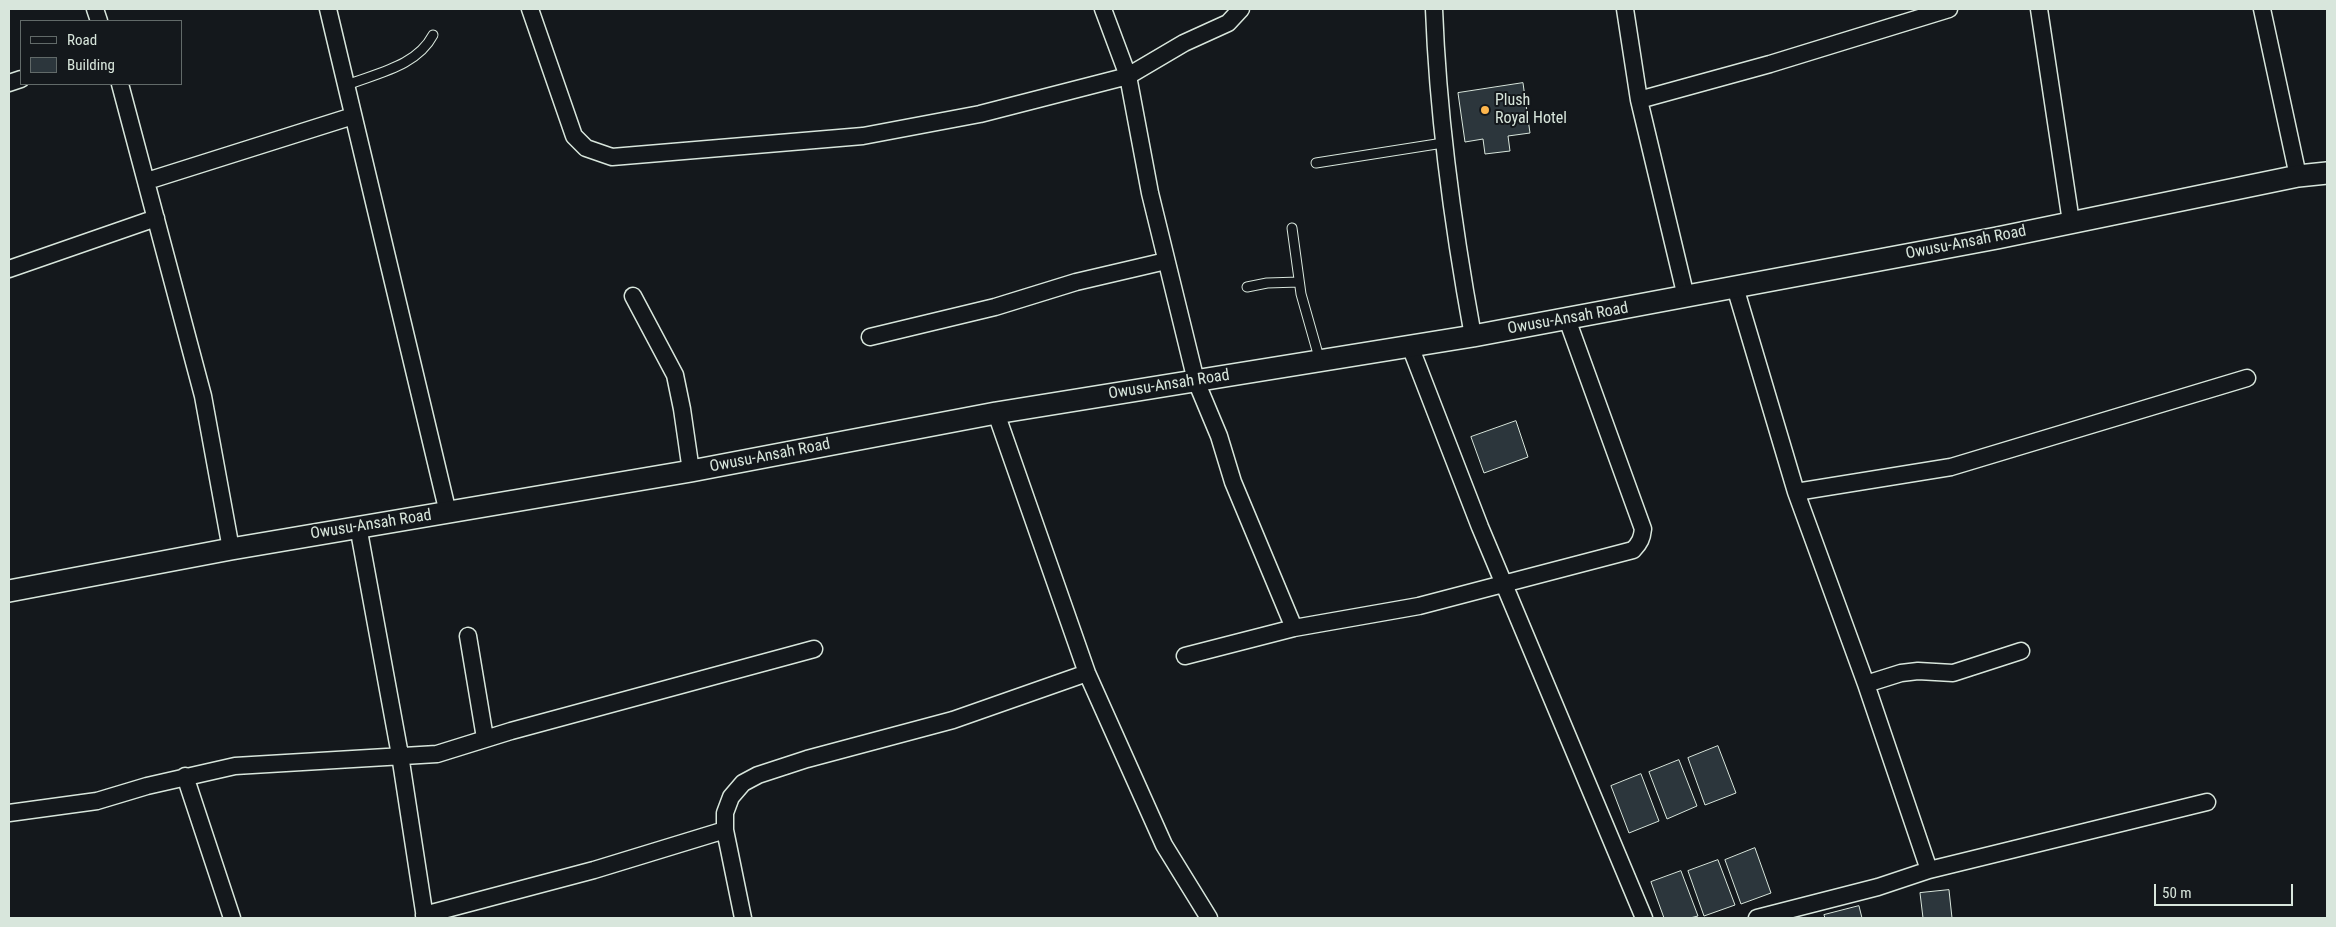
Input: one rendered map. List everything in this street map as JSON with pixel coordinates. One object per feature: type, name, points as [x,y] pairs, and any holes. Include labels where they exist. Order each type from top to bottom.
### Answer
[{"type":"street","points":[[328,9],[448,513]]},
{"type":"street","points":[[530,9],[574,136],[586,148],[612,157],[863,136],[980,114],[1128,76],[1184,43],[1228,23],[1242,9]]},
{"type":"street","points":[[1103,9],[1128,76],[1150,193],[1196,381],[1219,436],[1233,482],[1294,628]]},
{"type":"street","points":[[1434,9],[1443,143],[1452,219],[1473,336]]},
{"type":"street","points":[[1625,9],[1639,100],[1686,297]]},
{"type":"street","points":[[1639,100],[1762,67],[1949,9]]},
{"type":"street","points":[[2039,9],[2071,222]]},
{"type":"street","points":[[2262,9],[2298,176]]},
{"type":"street","points":[[120,85],[204,396],[230,549]]},
{"type":"street","points":[[147,181],[353,116]]},
{"type":"street","name":"Owusu-Ansah Road","points":[[9,591],[358,526],[448,513],[691,471],[996,413],[1473,336],[1997,238],[2298,176],[2327,173]]},
{"type":"street","points":[[9,269],[156,218]]},
{"type":"street","points":[[870,336],[995,306],[1076,282],[1166,261]]},
{"type":"street","points":[[1735,287],[1796,492],[1866,684],[1929,870]]},
{"type":"street","points":[[632,296],[675,375],[691,471]]},
{"type":"street","points":[[1185,656],[1294,628],[1418,606],[1505,585],[1633,550],[1642,537],[1643,529],[1567,319]]},
{"type":"street","points":[[1410,346],[1505,585],[1644,918]]},
{"type":"street","points":[[1796,492],[1950,466],[2247,378]]},
{"type":"street","points":[[996,413],[1087,673],[1164,845],[1209,918]]},
{"type":"street","points":[[358,526],[400,755],[425,917],[594,870],[724,830]]},
{"type":"street","points":[[468,636],[485,738]]},
{"type":"street","points":[[9,813],[97,801],[185,776],[235,766],[437,754],[485,738],[814,649]]},
{"type":"street","points":[[1866,684],[1900,673],[1918,671],[1953,673],[2021,651]]},
{"type":"street","points":[[743,918],[724,830],[726,813],[731,797],[744,783],[758,775],[808,759],[953,720],[1087,673]]},
{"type":"street","points":[[185,776],[232,918]]},
{"type":"street","points":[[1757,918],[1878,887],[1929,870],[2207,802]]},
{"type":"lane","points":[[347,85],[411,60],[427,47],[433,35]]},
{"type":"lane","points":[[1316,163],[1443,143]]},
{"type":"lane","points":[[1292,228],[1299,282],[1320,361]]},
{"type":"lane","points":[[1247,287],[1267,283],[1299,282]]},
{"type":"building","points":[[1523,83],[1530,133],[1508,136],[1510,151],[1485,154],[1483,139],[1465,142],[1458,93]]},
{"type":"building","points":[[1516,421],[1528,457],[1484,473],[1471,437]]},
{"type":"building","points":[[1718,746],[1736,793],[1705,805],[1688,758]]},
{"type":"building","points":[[1679,760],[1697,806],[1667,819],[1649,772]]},
{"type":"building","points":[[1641,774],[1659,821],[1629,833],[1611,786]]},
{"type":"building","points":[[1755,848],[1771,893],[1741,904],[1725,860]]},
{"type":"building","points":[[1718,860],[1735,905],[1704,916],[1688,871]]},
{"type":"building","points":[[1681,871],[1698,916],[1690,918],[1664,918],[1651,882]]},
{"type":"building","points":[[1949,890],[1952,918],[1923,918],[1920,893]]},
{"type":"building","points":[[1859,906],[1862,918],[1825,918],[1824,915]]},
{"type":"place","name":"Plush Royal Hotel","points":[[1485,110]]}]
